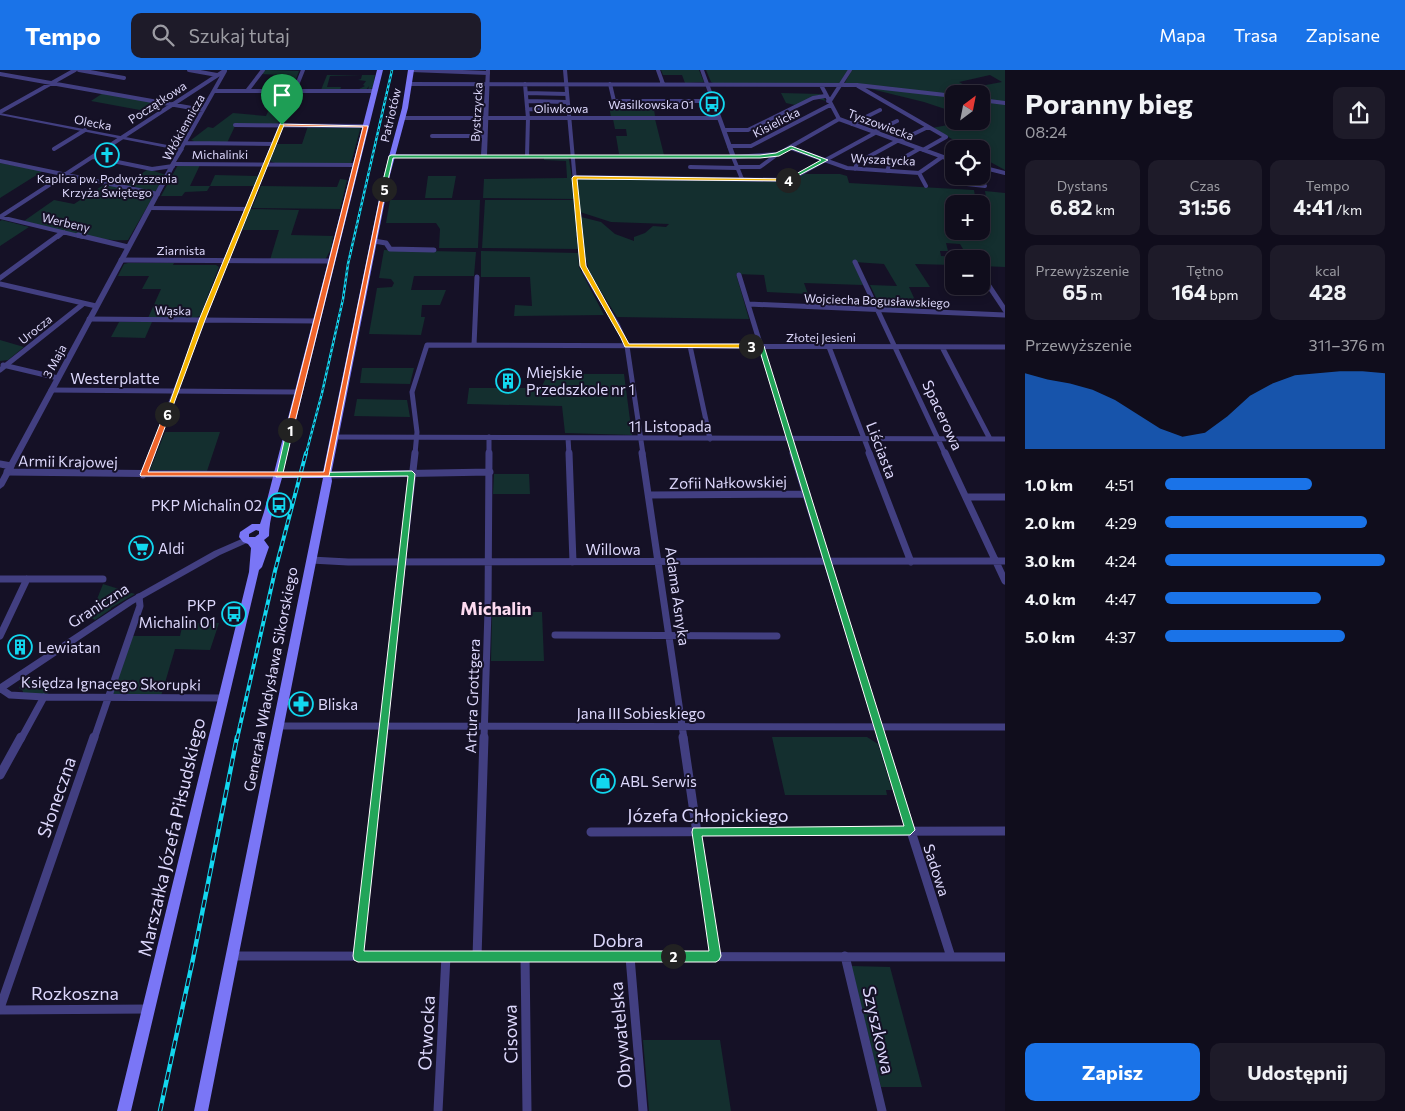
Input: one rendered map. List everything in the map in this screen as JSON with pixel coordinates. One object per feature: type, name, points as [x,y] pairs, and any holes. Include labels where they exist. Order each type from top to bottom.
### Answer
[{"type":"main road","name":"Patriotów","points":[[331,261],[380,70]]},
{"type":"main road","name":"Patriotów","points":[[371,254],[411,70]]},
{"type":"main road","name":"Generała Władysława Sikorskiego","points":[[201,1111],[277,726],[328,481],[327,475],[371,254]]},
{"type":"main road","points":[[259,527],[269,507],[278,475],[331,261]]},
{"type":"main road","points":[[278,475],[327,475]]},
{"type":"main road","points":[[259,527],[265,534],[250,539],[247,529],[259,527]]},
{"type":"main road","name":"Marszałka Józefa Piłsudskiego","points":[[124,1111],[254,572],[260,564],[264,547],[250,539]]},
{"type":"street","points":[[0,113],[76,70]]},
{"type":"street","points":[[79,70],[124,78]]},
{"type":"street","points":[[189,70],[217,75]]},
{"type":"street","name":"Początkowa","points":[[0,217],[225,70]]},
{"type":"street","name":"Włókiennicza","points":[[128,247],[225,70]]},
{"type":"street","points":[[247,91],[263,70]]},
{"type":"street","points":[[143,475],[202,320],[303,70]]},
{"type":"street","points":[[411,70],[488,72]]},
{"type":"street","name":"Adama Asnyka","points":[[565,70],[571,156],[583,266],[613,317],[627,346],[683,727],[696,832],[716,956]]},
{"type":"street","points":[[658,70],[663,84]]},
{"type":"street","points":[[702,70],[742,179]]},
{"type":"street","points":[[724,130],[748,130],[813,98],[830,101],[850,70]]},
{"type":"street","name":"Bystrzycka","points":[[484,156],[488,72]]},
{"type":"street","points":[[0,74],[203,110]]},
{"type":"street","points":[[408,84],[858,85],[945,95]]},
{"type":"street","points":[[525,84],[528,118],[527,156]]},
{"type":"street","points":[[610,84],[612,99],[617,101],[714,101]]},
{"type":"street","name":"Tyszowiecka","points":[[821,85],[839,119],[944,158]]},
{"type":"street","points":[[858,85],[946,137],[889,166],[888,171]]},
{"type":"street","points":[[214,91],[375,91]]},
{"type":"street","points":[[527,93],[567,94]]},
{"type":"street","points":[[527,101],[567,102]]},
{"type":"street","name":"Kisielicka","points":[[729,146],[751,146],[828,101]]},
{"type":"street","points":[[990,101],[1005,103]]},
{"type":"street","points":[[527,109],[568,110]]},
{"type":"street","points":[[852,124],[880,110]]},
{"type":"street","name":"Olecka","points":[[0,113],[181,149]]},
{"type":"street","name":"Oliwkowa","points":[[402,118],[719,118]]},
{"type":"street","points":[[690,167],[760,167],[778,154],[839,119]]},
{"type":"street","points":[[574,178],[789,180],[897,121]]},
{"type":"street","points":[[234,125],[365,126]]},
{"type":"street","points":[[855,169],[858,163],[928,126]]},
{"type":"street","points":[[54,149],[85,130]]},
{"type":"street","points":[[432,136],[485,136]]},
{"type":"street","points":[[185,143],[274,144]]},
{"type":"street","name":"Wyszatycka","points":[[791,148],[855,169],[919,173],[944,158]]},
{"type":"street","points":[[391,156],[733,157],[778,154]]},
{"type":"street","points":[[93,157],[168,174]]},
{"type":"street","points":[[0,161],[158,194]]},
{"type":"street","points":[[152,169],[174,165]]},
{"type":"street","name":"Michalinki","points":[[174,165],[356,165]]},
{"type":"street","points":[[990,170],[1005,174]]},
{"type":"street","points":[[919,173],[926,186]]},
{"type":"street","points":[[150,208],[248,209]]},
{"type":"street","name":"Werbeny","points":[[0,217],[128,247]]},
{"type":"street","points":[[0,278],[64,232]]},
{"type":"street","points":[[374,241],[386,243],[390,249],[434,250]]},
{"type":"street","name":"3 Maja","points":[[0,486],[128,247]]},
{"type":"street","name":"Ziarnista","points":[[121,260],[331,261]]},
{"type":"street","name":"Spacerowa","points":[[855,262],[1005,582]]},
{"type":"street","name":"Sadowa","points":[[738,276],[746,302],[749,304],[826,562],[951,957]]},
{"type":"street","points":[[474,346],[477,277]]},
{"type":"street","points":[[0,284],[96,306]]},
{"type":"street","points":[[990,288],[1005,310]]},
{"type":"street","name":"Urocza","points":[[0,370],[3,365],[83,304]]},
{"type":"street","name":"Wojciecha Bogusławskiego","points":[[749,304],[1005,315]]},
{"type":"street","name":"Wąska","points":[[89,319],[317,321]]},
{"type":"street","name":"Złotej Jesieni","points":[[416,437],[412,392],[426,345],[1005,347]]},
{"type":"street","points":[[690,346],[710,439]]},
{"type":"street","name":"Liściasta","points":[[829,347],[911,562]]},
{"type":"street","points":[[942,347],[990,439]]},
{"type":"street","name":"Westerplatte","points":[[3,365],[58,378]]},
{"type":"street","name":"Westerplatte","points":[[51,390],[299,392]]},
{"type":"street","name":"11 Listopada","points":[[335,437],[1005,439]]},
{"type":"street","points":[[358,956],[416,437]]},
{"type":"street","name":"Artura Grottgera","points":[[477,957],[485,726],[489,437]]},
{"type":"street","points":[[568,438],[573,562]]},
{"type":"street","name":"Armii Krajowej","points":[[0,464],[9,469],[143,475],[278,475]]},
{"type":"street","points":[[327,475],[490,472]]},
{"type":"street","name":"Zofii Nałkowskiej","points":[[650,495],[806,494]]},
{"type":"street","points":[[966,497],[1005,497]]},
{"type":"street","name":"Graniczna","points":[[0,689],[139,597],[217,553],[250,539]]},
{"type":"street","name":"Willowa","points":[[311,560],[402,562],[1005,561]]},
{"type":"street","points":[[0,578],[103,579]]},
{"type":"street","points":[[0,636],[27,578]]},
{"type":"street","name":"Słoneczna","points":[[0,1009],[140,606],[139,597]]},
{"type":"street","points":[[555,634],[777,636]]},
{"type":"street","name":"Księdza Ignacego Skorupki","points":[[0,689],[10,695],[44,697],[224,698]]},
{"type":"street","points":[[0,775],[44,697]]},
{"type":"street","name":"Jana III Sobieskiego","points":[[277,726],[1005,727]]},
{"type":"street","name":"Józefa Chłopickiego","points":[[591,832],[1005,831]]},
{"type":"street","name":"Dobra","points":[[231,956],[1005,957]]},
{"type":"street","name":"Otwocka","points":[[438,1111],[446,956]]},
{"type":"street","name":"Cisowa","points":[[525,956],[527,1111]]},
{"type":"street","name":"Szyszkowa","points":[[845,956],[882,1111]]},
{"type":"street","name":"Obywatelska","points":[[630,957],[643,1111]]},
{"type":"street","name":"Rozkoszna","points":[[0,1009],[149,1009]]},
{"type":"green space","points":[[265,70],[299,71],[296,79],[277,78],[280,75],[261,74]]},
{"type":"green space","points":[[661,70],[699,70],[704,82],[685,83],[682,75],[663,75]]},
{"type":"green space","points":[[706,70],[848,70],[839,84],[713,83]]},
{"type":"green space","points":[[852,70],[1005,70],[1005,170],[990,162],[990,140],[954,140],[932,128],[945,126],[945,130],[990,130],[990,85],[986,85],[1002,82],[990,75],[959,82],[964,85],[945,85],[945,109],[863,87],[892,87],[844,84]]},
{"type":"green space","points":[[327,75],[362,75],[330,76],[327,87],[341,87],[340,90],[321,90]]},
{"type":"green space","points":[[362,75],[375,75],[373,88],[368,90],[369,86],[366,90],[357,90],[365,86],[363,85],[366,81],[358,80],[361,79]]},
{"type":"green space","points":[[103,93],[152,102],[140,110],[91,101]]},
{"type":"green space","points":[[781,93],[820,94],[826,101],[815,98],[795,105],[786,103]]},
{"type":"green space","points":[[616,102],[653,103],[655,116],[658,117],[611,117],[609,106],[615,106]]},
{"type":"green space","points":[[270,107],[285,107],[278,124],[235,126],[227,143],[191,143],[194,141],[191,140],[208,127],[213,128],[233,113],[266,116]]},
{"type":"green space","points":[[613,119],[655,119],[664,155],[619,154],[616,136],[627,136],[626,129],[615,129]]},
{"type":"green space","points":[[308,126],[361,126],[351,163],[275,163],[270,161],[277,144],[302,144]]},
{"type":"green space","points":[[567,157],[569,159],[575,199],[483,198],[484,179],[567,178],[566,161],[544,160],[544,158]]},
{"type":"green space","points":[[0,163],[43,171],[0,198]]},
{"type":"green space","points":[[178,165],[200,165],[190,186],[210,186],[207,191],[185,192],[182,196],[161,196]]},
{"type":"green space","points":[[148,169],[166,175],[155,192],[125,186]]},
{"type":"green space","points":[[804,174],[840,174],[847,176],[849,183],[974,190],[975,195],[945,195],[945,240],[990,240],[990,195],[986,195],[985,191],[1005,193],[1005,267],[990,266],[990,250],[964,250],[960,244],[946,243],[948,250],[940,251],[941,256],[945,256],[945,265],[915,264],[930,287],[909,287],[919,309],[884,308],[880,306],[870,285],[897,286],[884,264],[854,262],[863,285],[804,283],[808,294],[767,292],[764,275],[736,274],[749,319],[617,317],[590,274],[583,248],[581,217],[601,222],[615,234],[634,241],[634,237],[645,233],[653,226],[666,227],[669,224],[611,222],[580,212],[577,178],[794,180]]},
{"type":"green space","points":[[215,175],[259,176],[255,186],[210,186]]},
{"type":"green space","points":[[428,176],[456,176],[452,198],[425,198]]},
{"type":"green space","points":[[340,179],[347,180],[340,209],[252,208],[261,186],[337,187]]},
{"type":"green space","points":[[105,184],[154,195],[128,240],[91,237],[24,221],[54,200],[74,204]]},
{"type":"green space","points":[[390,200],[480,200],[478,248],[439,248],[440,229],[436,223],[386,223]]},
{"type":"green space","points":[[485,200],[575,200],[579,249],[482,248]]},
{"type":"green space","points":[[249,209],[299,210],[291,235],[333,236],[331,249],[325,260],[270,260],[279,230],[241,230]]},
{"type":"green space","points":[[0,221],[29,227],[0,246]]},
{"type":"green space","points":[[384,250],[476,252],[474,276],[414,276],[411,290],[446,290],[440,305],[422,305],[421,317],[425,317],[421,335],[369,334],[377,288],[392,287],[394,283],[391,279],[379,278]]},
{"type":"green space","points":[[481,251],[578,253],[579,267],[604,315],[514,316],[515,305],[532,306],[530,277],[481,277]]},
{"type":"green space","points":[[174,263],[173,265],[216,265],[219,267],[200,316],[195,318],[148,318],[161,289],[142,289],[149,276],[118,276],[124,264]]},
{"type":"green space","points":[[119,322],[152,322],[145,338],[111,337]]},
{"type":"green space","points":[[0,340],[24,347],[8,360],[0,361]]},
{"type":"green space","points":[[362,368],[414,368],[410,384],[360,383]]},
{"type":"green space","points":[[548,374],[624,374],[632,435],[565,433],[562,406],[467,404],[469,388],[535,388],[542,386]]},
{"type":"green space","points":[[357,399],[407,400],[410,417],[354,416]]},
{"type":"green space","points":[[165,432],[220,432],[207,471],[150,470]]},
{"type":"green space","points":[[494,474],[529,474],[530,494],[493,494]]},
{"type":"green space","points":[[103,584],[135,594],[95,620],[90,617]]},
{"type":"green space","points":[[492,612],[542,612],[544,661],[491,661]]},
{"type":"green space","points":[[183,623],[219,623],[210,650],[175,649],[161,696],[111,695],[133,636],[180,636]]},
{"type":"green space","points":[[24,679],[55,680],[47,695],[23,693],[19,688]]},
{"type":"green space","points":[[772,737],[867,737],[878,744],[892,790],[886,790],[887,795],[785,795]]},
{"type":"green space","points":[[851,966],[890,967],[922,1087],[881,1087]]},
{"type":"green space","points":[[643,1040],[720,1040],[731,1111],[649,1111]]},
{"type":"railway","points":[[306,454],[322,393],[343,299],[348,264],[392,70]]},
{"type":"railway","points":[[237,739],[275,571],[306,453]]},
{"type":"railway","points":[[160,1111],[193,959],[237,737]]},
{"type":"place","name":"Wasilkowska 01","points":[[712,104]]},
{"type":"place","name":"Kaplica pw. Podwyższenia Krzyża Świętego","points":[[107,155]]},
{"type":"place","name":"Miejskie Przedszkole nr 1","points":[[508,381]]},
{"type":"place","name":"PKP Michalin 02","points":[[279,505]]},
{"type":"place","name":"Aldi","points":[[141,548]]},
{"type":"place","name":"PKP Michalin 01","points":[[234,614]]},
{"type":"place","name":"Lewiatan","points":[[20,647]]},
{"type":"place","name":"Bliska","points":[[301,704]]},
{"type":"place","name":"ABL Serwis","points":[[603,781]]},
{"type":"district","name":"Michalin","points":[[496,608]]},
{"type":"route","points":[[282,125],[202,320],[143,475],[278,475],[327,475],[391,156],[760,157],[778,154],[791,148],[825,160],[792,179],[785,180],[574,178],[582,260],[586,273],[613,317],[627,346],[761,346],[910,830],[696,832],[716,956],[358,956],[412,474],[327,475],[301,475],[278,475],[365,126],[282,125]]}]
